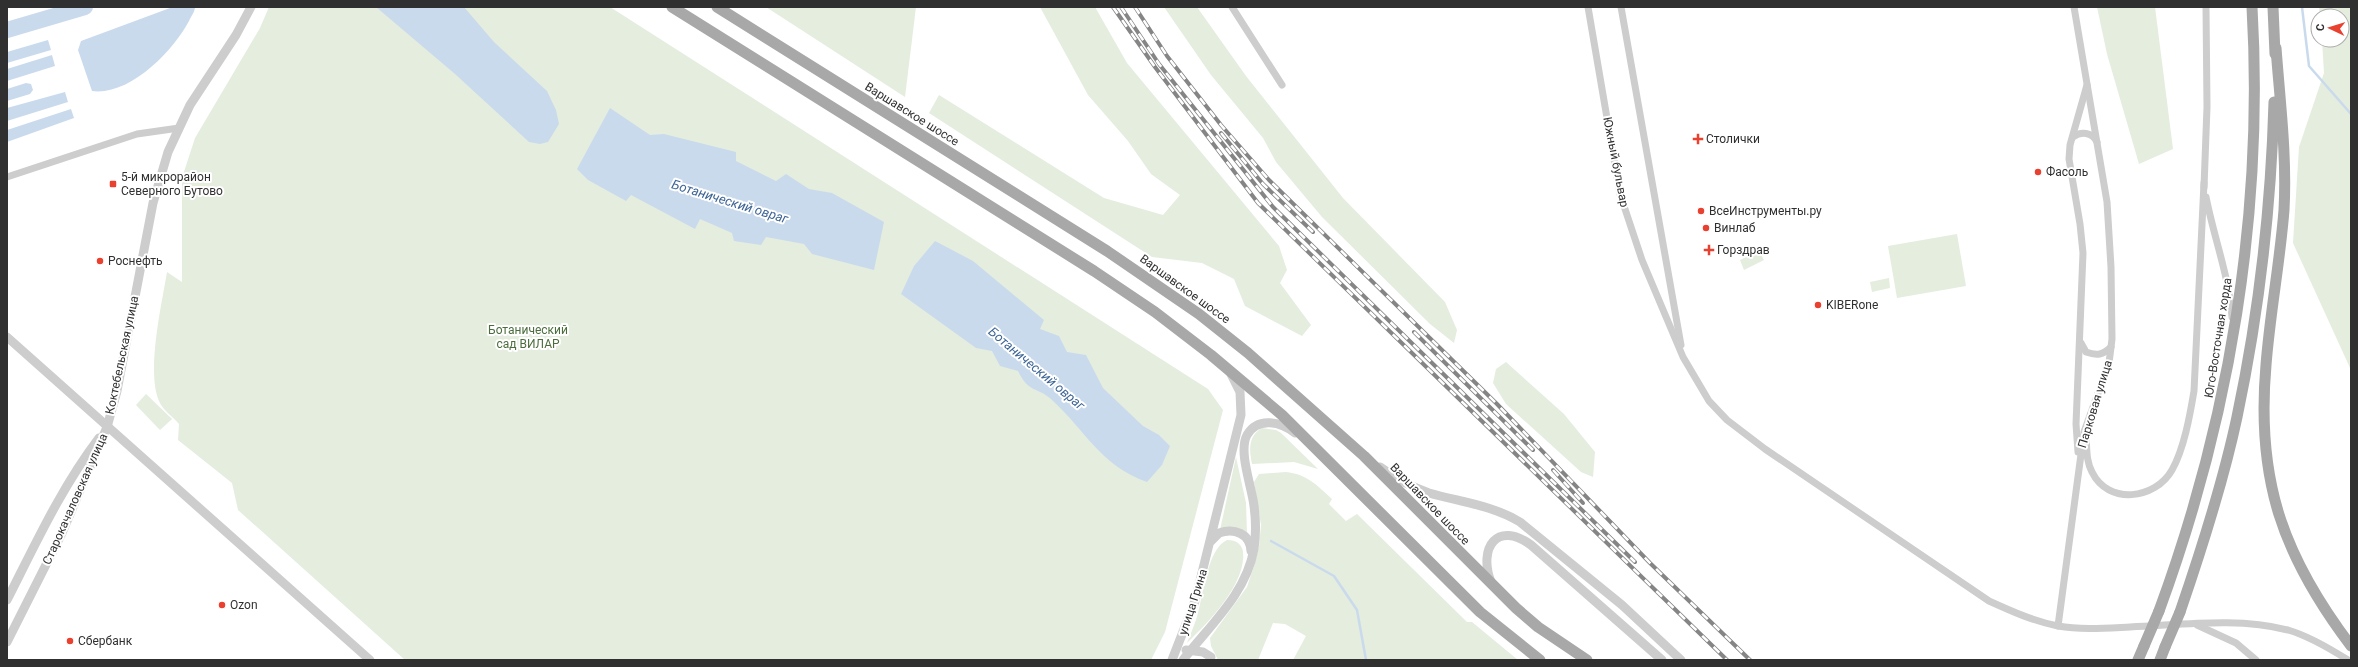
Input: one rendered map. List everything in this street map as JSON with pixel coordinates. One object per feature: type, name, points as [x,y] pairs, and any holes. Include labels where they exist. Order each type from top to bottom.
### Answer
[{"type":"main road","points":[[672,7],[1094,271],[1155,312],[1211,355],[1282,415],[1480,612],[1540,660]]},
{"type":"main road","name":"Варшавское шоссе","points":[[717,7],[1108,251],[1169,292],[1248,353],[1364,456],[1493,587],[1538,627],[1587,660]]},
{"type":"main road","name":"Юго-Восточная хорда","points":[[2138,660],[2159,611],[2184,543],[2202,480],[2218,414],[2232,344],[2249,223],[2253,177],[2256,120],[2252,7]]},
{"type":"main road","points":[[2273,7],[2284,151],[2284,210],[2266,364],[2264,439],[2269,476],[2285,536],[2314,595],[2351,646]]},
{"type":"main road","points":[[2160,660],[2180,612],[2201,550],[2237,419],[2248,364],[2269,209],[2276,48]]},
{"type":"street","name":"Коктебельская улица","points":[[251,7],[236,35],[205,82],[178,128],[160,176],[153,203],[116,391],[107,427],[370,660]]},
{"type":"street","points":[[1232,7],[1282,85]]},
{"type":"street","name":"Южный бульвар","points":[[1588,7],[1620,194],[1642,260],[1683,357],[1709,401],[1727,420],[1765,449],[1989,601],[2020,616],[2058,626],[2102,628],[2240,623],[2289,631],[2312,640],[2348,660]]},
{"type":"street","name":"Южный бульвар","points":[[1621,7],[1683,357]]},
{"type":"street","name":"Парковая улица","points":[[2074,7],[2099,145],[2107,202],[2111,268],[2111,347],[2109,363],[2086,427],[2079,463]]},
{"type":"street","points":[[2086,427],[2087,460],[2092,473],[2101,485],[2114,493],[2126,496],[2140,494],[2162,483],[2172,470],[2188,425],[2194,391],[2204,183],[2207,107],[2206,7]]},
{"type":"street","name":"Парковая улица","points":[[2079,463],[2076,424],[2083,253],[2080,224],[2069,159],[2070,145],[2088,82]]},
{"type":"street","points":[[7,177],[138,134],[178,128]]},
{"type":"street","points":[[2072,137],[2081,133],[2092,135],[2099,145]]},
{"type":"street","points":[[2204,183],[2214,235],[2230,289],[2232,344]]},
{"type":"street","points":[[7,337],[107,427]]},
{"type":"street","points":[[2080,341],[2083,348],[2092,354],[2102,354],[2111,347]]},
{"type":"street","name":"улица Грина","points":[[1172,659],[1195,601],[1242,407],[1237,384],[1231,374],[1211,355]]},
{"type":"street","points":[[1249,564],[1254,549],[1255,519],[1244,452],[1247,435],[1253,428],[1262,423],[1280,424],[1288,427],[1326,458]]},
{"type":"street","name":"Старокачаловская улица","points":[[7,600],[49,517],[84,458],[107,427]]},
{"type":"street","name":"Старокачаловская улица","points":[[7,642],[62,533],[107,427]]},
{"type":"street","points":[[1364,456],[1387,472],[1419,489],[1485,506],[1506,514],[1520,522],[1589,577],[1681,660]]},
{"type":"street","points":[[2058,626],[2079,463]]},
{"type":"street","points":[[1210,543],[1219,533],[1231,531],[1241,534],[1246,538],[1251,548],[1249,564]]},
{"type":"street","points":[[1493,587],[1485,565],[1488,549],[1498,538],[1508,535],[1519,537],[1531,545],[1662,660]]},
{"type":"street","name":"улица Грина","points":[[1183,660],[1238,591],[1249,564]]},
{"type":"street","points":[[2195,624],[2236,643],[2256,660]]},
{"type":"street","points":[[1206,632],[1204,641],[1212,659]]},
{"type":"street","points":[[1172,659],[1183,650],[1191,649],[1212,659]]},
{"type":"green space","name":"Ботанический сад ВИЛАР","points":[[269,7],[610,7],[1208,389],[1223,410],[1165,632],[1151,660],[405,660],[238,510],[232,483],[178,440],[179,424],[160,404],[155,388],[154,356],[167,272],[182,282],[182,178],[195,138],[260,28]]},
{"type":"green space","points":[[766,7],[916,7],[905,97]]},
{"type":"green space","points":[[1040,7],[1095,7],[1127,63],[1279,246],[1287,270],[1280,283],[1311,325],[1302,336],[1245,306],[1234,279],[1202,263],[1152,257],[929,113],[939,95],[1104,198],[1163,215],[1180,195],[1151,174],[1128,141],[1088,95]]},
{"type":"green space","points":[[1164,7],[1197,7],[1246,76],[1343,198],[1445,302],[1457,330],[1454,343],[1430,324],[1322,217],[1276,162],[1263,138],[1211,75]]},
{"type":"green space","points":[[2097,7],[2155,7],[2173,149],[2139,164],[2107,54]]},
{"type":"green space","points":[[2351,7],[2351,370],[2293,243],[2299,147],[2324,73],[2322,48],[2350,48],[2350,8],[2319,8]]},
{"type":"green space","points":[[1957,234],[1966,286],[1897,298],[1888,246]]},
{"type":"green space","points":[[1759,251],[1764,260],[1744,270],[1740,260]]},
{"type":"green space","points":[[1889,278],[1890,288],[1872,292],[1870,282]]},
{"type":"green space","points":[[1506,362],[1564,414],[1595,452],[1593,477],[1581,472],[1506,404],[1493,383],[1496,369]]},
{"type":"green space","points":[[146,394],[172,419],[160,430],[136,405]]},
{"type":"green space","points":[[1262,428],[1276,430],[1281,433],[1318,469],[1294,462],[1252,464],[1250,449],[1252,439],[1257,431]]},
{"type":"green space","points":[[1236,457],[1246,503],[1247,535],[1220,530]]},
{"type":"green space","points":[[1286,472],[1300,475],[1316,485],[1332,499],[1329,504],[1346,521],[1357,514],[1467,622],[1472,622],[1518,660],[1293,660],[1306,636],[1285,624],[1273,623],[1258,660],[1218,660],[1211,646],[1210,638],[1247,587],[1259,547],[1261,525],[1254,482],[1259,474]]},
{"type":"green space","points":[[1227,540],[1237,542],[1243,551],[1243,563],[1239,576],[1233,589],[1215,614],[1187,643],[1197,617],[1210,563],[1220,545]]},
{"type":"water","points":[[195,7],[194,12],[182,33],[161,58],[149,69],[135,79],[121,86],[106,91],[92,91],[78,50],[81,41],[170,8]]},
{"type":"water","points":[[376,7],[464,7],[494,42],[547,91],[556,110],[559,124],[548,142],[540,144],[529,142],[455,74]]},
{"type":"water","points":[[48,40],[51,50],[7,63],[7,52]]},
{"type":"water","points":[[52,55],[55,66],[7,81],[7,69]]},
{"type":"water","points":[[26,83],[31,84],[33,90],[30,94],[7,101],[7,89]]},
{"type":"water","points":[[65,92],[68,102],[7,121],[7,108]]},
{"type":"water","points":[[610,108],[650,135],[664,134],[736,152],[736,161],[776,181],[786,174],[809,189],[832,193],[884,222],[874,270],[812,254],[804,244],[766,237],[761,245],[734,241],[732,233],[700,219],[695,229],[631,195],[626,201],[588,180],[577,169]]},
{"type":"water","points":[[71,109],[74,118],[7,142],[7,130]]},
{"type":"water","points":[[935,241],[973,261],[1044,320],[1040,329],[1059,336],[1067,352],[1086,355],[1103,388],[1143,426],[1159,435],[1170,446],[1162,465],[1147,482],[1117,467],[1105,457],[1064,411],[1047,396],[1030,387],[1018,371],[1000,366],[992,351],[976,348],[901,294],[914,266]]},
{"type":"waterway","points":[[7,30],[85,7]]},
{"type":"waterway","points":[[2302,7],[2309,66],[2351,114]]},
{"type":"waterway","name":"Ботанический овраг","points":[[1271,541],[1334,576],[1357,610],[1366,660]]},
{"type":"railway","points":[[1113,7],[1155,67],[1258,203],[1727,660]]},
{"type":"railway","points":[[1121,7],[1159,64],[1273,207],[1635,562]]},
{"type":"railway","points":[[1135,7],[1167,56],[1221,125],[1269,180],[1497,404],[1650,563],[1750,660]]},
{"type":"railway","points":[[1221,133],[1263,184],[1313,232]]},
{"type":"railway","points":[[1414,332],[1533,450]]},
{"type":"railway","points":[[1553,470],[1583,503]]},
{"type":"place","name":"Столички","points":[[1698,139]]},
{"type":"place","name":"Фасоль","points":[[2038,172]]},
{"type":"place","name":"5-й микрорайон Северного Бутово","points":[[113,184]]},
{"type":"place","name":"ВсеИнструменты.ру","points":[[1701,211]]},
{"type":"place","name":"Винлаб","points":[[1706,228]]},
{"type":"place","name":"Горздрав","points":[[1709,250]]},
{"type":"place","name":"Роснефть","points":[[100,261]]},
{"type":"place","name":"KIBERone","points":[[1818,305]]},
{"type":"place","name":"Ozon","points":[[222,605]]},
{"type":"place","name":"Сбербанк","points":[[70,641]]}]
